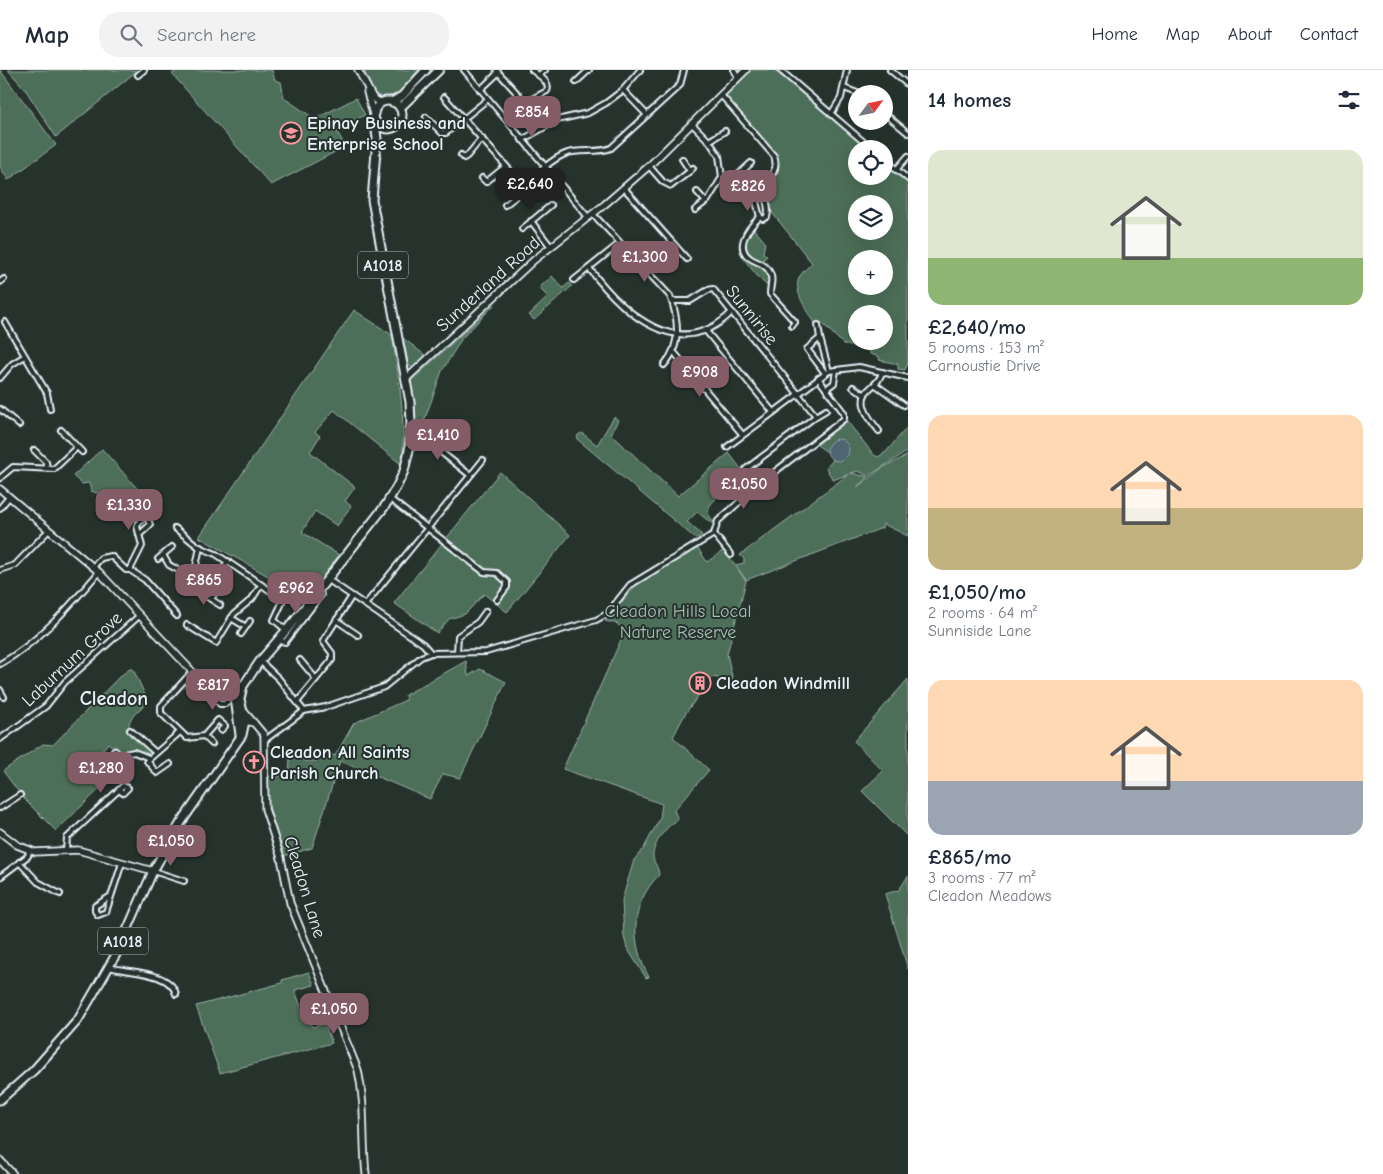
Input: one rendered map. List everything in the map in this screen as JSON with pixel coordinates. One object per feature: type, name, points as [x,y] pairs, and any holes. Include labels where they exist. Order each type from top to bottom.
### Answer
[{"type":"highway","points":[[380,103],[392,102],[402,96],[426,70]]},
{"type":"highway","name":"A1018","points":[[376,151],[388,129],[400,122],[400,108],[439,70]]},
{"type":"highway","points":[[392,102],[400,108]]},
{"type":"highway","name":"A1018","points":[[0,1100],[34,1070],[78,1020],[131,925],[153,871],[180,824],[244,732],[235,698],[260,661],[286,631],[390,499],[404,470],[411,437],[410,402],[372,200],[372,177],[376,151],[374,120],[375,109],[380,103]]},
{"type":"highway","points":[[374,120],[380,127],[388,129]]},
{"type":"highway","points":[[235,698],[242,709],[242,721]]},
{"type":"street","points":[[138,75],[144,70]]},
{"type":"street","points":[[358,70],[373,98],[380,103]]},
{"type":"street","points":[[464,70],[545,167],[590,216],[620,242],[662,287],[676,312],[678,334],[673,351],[664,365]]},
{"type":"street","points":[[480,90],[498,71],[524,101],[528,102],[549,88],[540,75],[532,70]]},
{"type":"street","points":[[540,75],[545,70]]},
{"type":"street","points":[[576,82],[589,70]]},
{"type":"street","points":[[522,140],[557,120],[588,112],[623,90],[640,70]]},
{"type":"street","points":[[505,204],[517,196],[524,186],[545,167],[567,154],[577,151],[604,151],[611,148],[680,85],[684,70]]},
{"type":"street","points":[[734,70],[738,77]]},
{"type":"street","name":"Sunderland Road","points":[[406,379],[551,247],[649,166],[746,70]]},
{"type":"street","points":[[780,70],[862,140]]},
{"type":"street","points":[[832,114],[839,104],[847,70]]},
{"type":"street","points":[[890,70],[908,85]]},
{"type":"street","points":[[366,85],[374,120]]},
{"type":"street","points":[[844,88],[848,90]]},
{"type":"street","points":[[623,90],[647,115]]},
{"type":"street","points":[[721,95],[774,156],[776,168],[773,175],[754,194],[754,201],[760,217]]},
{"type":"street","points":[[444,97],[465,118],[524,186]]},
{"type":"street","points":[[426,116],[442,133],[446,133],[488,99]]},
{"type":"street","points":[[499,112],[503,108]]},
{"type":"street","points":[[893,120],[908,133]]},
{"type":"street","points":[[692,124],[719,156],[722,177],[706,202],[695,210]]},
{"type":"street","points":[[708,141],[725,131]]},
{"type":"street","points":[[462,154],[464,158],[467,156],[482,138]]},
{"type":"street","points":[[896,170],[908,156]]},
{"type":"street","points":[[649,166],[663,182],[671,186],[692,170],[682,159]]},
{"type":"street","points":[[722,177],[734,178],[751,163]]},
{"type":"street","points":[[482,178],[486,182],[506,166]]},
{"type":"street","points":[[893,167],[908,179]]},
{"type":"street","points":[[624,188],[688,259]]},
{"type":"street","points":[[759,188],[764,194],[769,210],[767,217],[763,219],[760,217]]},
{"type":"street","points":[[697,192],[706,202]]},
{"type":"street","points":[[522,229],[550,205]]},
{"type":"street","points":[[760,217],[746,233],[743,246],[746,255],[769,270],[772,279],[770,294],[795,322],[792,326]]},
{"type":"street","points":[[531,221],[551,247]]},
{"type":"street","points":[[574,280],[620,242]]},
{"type":"street","points":[[589,268],[600,282],[644,323],[666,333],[687,335],[706,331],[724,320],[732,312]]},
{"type":"street","points":[[0,282],[4,279]]},
{"type":"street","name":"Sunnirise","points":[[672,302],[690,301],[713,289],[816,416]]},
{"type":"street","points":[[5,322],[47,393],[50,409]]},
{"type":"street","points":[[818,325],[827,372]]},
{"type":"street","points":[[706,331],[772,412]]},
{"type":"street","points":[[820,338],[806,349],[827,372]]},
{"type":"street","points":[[673,351],[742,434]]},
{"type":"street","points":[[0,378],[12,364],[25,356]]},
{"type":"street","points":[[727,447],[827,372],[859,367],[908,378]]},
{"type":"street","points":[[0,369],[4,373]]},
{"type":"street","points":[[826,389],[834,383],[836,370]]},
{"type":"street","points":[[865,395],[876,385],[882,372]]},
{"type":"street","points":[[242,709],[263,732],[265,740],[304,711],[326,707],[384,687],[421,657],[431,653],[486,652],[596,620],[607,614],[630,585],[714,534],[718,521],[764,480],[844,419],[844,413],[818,378]]},
{"type":"street","points":[[876,385],[904,405]]},
{"type":"street","points":[[853,387],[865,395]]},
{"type":"street","points":[[865,395],[866,412],[879,431]]},
{"type":"street","points":[[0,409],[19,425]]},
{"type":"street","points":[[746,469],[826,410]]},
{"type":"street","points":[[61,430],[82,452]]},
{"type":"street","points":[[61,439],[66,435]]},
{"type":"street","points":[[411,437],[436,448],[470,475]]},
{"type":"street","points":[[0,478],[13,466],[56,468],[77,447]]},
{"type":"street","points":[[34,450],[46,462],[47,468]]},
{"type":"street","points":[[365,605],[483,460]]},
{"type":"street","points":[[0,489],[48,531],[100,572],[191,672],[209,687],[235,698]]},
{"type":"street","points":[[0,507],[9,497]]},
{"type":"street","points":[[390,499],[484,572],[497,573],[508,584],[497,600]]},
{"type":"street","points":[[130,570],[142,546],[139,535],[138,522],[144,517],[148,517],[150,525],[139,535]]},
{"type":"street","points":[[175,528],[200,547],[208,549],[228,561],[281,599],[282,603],[274,620],[286,631]]},
{"type":"street","points":[[0,570],[14,565],[48,531]]},
{"type":"street","points":[[714,534],[720,538],[731,555]]},
{"type":"street","points":[[158,559],[172,547]]},
{"type":"street","points":[[163,555],[170,565],[188,575],[196,566],[200,547]]},
{"type":"street","points":[[93,567],[101,558],[111,556],[126,570],[130,570],[145,580],[177,616]]},
{"type":"street","points":[[210,599],[220,585],[221,573],[228,561]]},
{"type":"street","points":[[0,664],[21,652],[49,627],[100,572]]},
{"type":"street","points":[[326,578],[423,644],[431,653]]},
{"type":"street","points":[[187,625],[216,643],[231,618],[252,599],[261,585]]},
{"type":"street","points":[[278,640],[285,642],[304,619],[321,595],[318,590]]},
{"type":"street","points":[[198,591],[220,605]]},
{"type":"street","points":[[298,702],[332,660],[332,653],[323,641],[352,596]]},
{"type":"street","points":[[456,652],[458,636],[478,622],[486,611]]},
{"type":"street","name":"Laburnum Grove","points":[[0,739],[46,706],[65,682],[139,616]]},
{"type":"street","points":[[231,618],[246,627]]},
{"type":"street","points":[[336,620],[358,635]]},
{"type":"street","points":[[241,634],[250,621]]},
{"type":"street","points":[[300,660],[316,679]]},
{"type":"street","points":[[260,661],[279,679],[304,711]]},
{"type":"street","points":[[191,672],[160,709],[163,716],[189,739],[204,736],[218,720],[225,726],[221,730]]},
{"type":"street","points":[[0,690],[4,697]]},
{"type":"street","points":[[242,721],[254,723]]},
{"type":"street","points":[[131,732],[155,752]]},
{"type":"street","points":[[170,764],[157,773],[147,762],[155,752],[180,732]]},
{"type":"street","points":[[204,736],[212,744]]},
{"type":"street","name":"Cleadon Lane","points":[[265,740],[265,809],[281,858],[290,903],[358,1070],[364,1096],[362,1131],[366,1174]]},
{"type":"street","points":[[116,750],[122,755],[138,753],[149,758]]},
{"type":"street","points":[[66,850],[67,838],[119,790]]},
{"type":"street","points":[[0,808],[20,795]]},
{"type":"street","points":[[0,832],[17,845],[29,850],[90,852],[184,881]]},
{"type":"street","points":[[0,877],[30,854],[29,850]]},
{"type":"street","points":[[19,862],[38,882],[60,894]]},
{"type":"street","points":[[111,896],[95,906],[94,911],[98,915],[106,912],[122,863]]},
{"type":"street","points":[[109,967],[166,980],[174,987],[176,994]]},
{"type":"street","points":[[0,1160],[13,1174]]},
{"type":"green space","points":[[0,70],[56,145],[8,180],[0,167]]},
{"type":"green space","points":[[8,70],[138,70],[56,137],[25,89]]},
{"type":"green space","name":"Epinay Business and Enterprise School","points":[[178,70],[272,70],[275,80],[281,82],[284,98],[315,119],[356,98],[365,115],[336,130],[344,144],[335,152],[271,185],[172,74]]},
{"type":"green space","points":[[364,70],[419,70],[398,94],[383,98],[375,94]]},
{"type":"green space","points":[[750,70],[774,70],[857,140],[848,140],[848,185],[893,185],[893,170],[908,182],[908,363],[905,370],[898,369],[898,364],[879,360],[880,357],[870,354],[870,351],[866,350],[893,350],[893,305],[848,305],[848,345],[843,344],[822,323],[815,323],[802,302],[798,290],[801,274],[812,263],[770,210],[761,188],[775,173],[777,167],[776,160],[756,130],[724,96]]},
{"type":"green space","points":[[753,228],[765,242],[763,253],[767,256],[761,262],[746,247],[747,238]]},
{"type":"green space","points":[[747,257],[767,270],[769,284],[766,285],[754,272],[744,259]]},
{"type":"green space","points":[[552,276],[563,288],[569,283],[572,286],[534,320],[529,315],[548,297],[539,288]]},
{"type":"green space","points":[[495,304],[462,338],[442,371],[418,438],[415,436],[411,381]]},
{"type":"green space","points":[[354,310],[392,335],[402,416],[402,465],[334,410],[315,432],[320,436],[310,452],[355,487],[345,501],[351,506],[337,526],[315,511],[302,532],[339,555],[307,598],[199,537]]},
{"type":"green space","points":[[403,338],[426,356],[413,368],[409,366]]},
{"type":"green space","points":[[614,417],[618,420],[611,434],[678,496],[729,453],[747,477],[761,480],[739,500],[727,486],[714,496],[716,499],[710,505],[708,511],[715,523],[714,525],[697,512],[687,522],[702,535],[696,539],[577,439],[578,435],[582,433],[597,445]]},
{"type":"green space","points":[[846,420],[874,455],[878,457],[886,452],[908,426],[908,451],[868,476],[858,471],[851,473],[868,477],[857,487],[882,468],[908,455],[908,536],[883,524],[882,528],[746,580],[736,565],[744,563],[744,559],[740,555],[849,474],[833,480],[826,468],[833,460],[836,461],[842,440],[835,440],[829,445],[827,452],[817,445]]},
{"type":"green space","points":[[102,449],[143,495],[118,518],[103,502],[100,494],[91,491],[89,483],[82,484],[73,476]]},
{"type":"green space","points":[[500,472],[570,535],[507,612],[484,594],[465,614],[449,619],[437,633],[394,603]]},
{"type":"green space","name":"Cleadon Hills Local Nature Reserve","points":[[697,547],[707,562],[724,550],[746,581],[727,654],[733,681],[712,677],[685,714],[673,737],[709,770],[674,810],[678,820],[661,835],[655,846],[653,858],[659,875],[649,886],[643,898],[636,924],[638,951],[649,977],[646,978],[627,948],[624,937],[622,900],[634,860],[644,848],[660,818],[662,804],[563,769],[624,633],[618,624],[605,621],[639,582]]},
{"type":"green space","points":[[466,661],[468,676],[480,669],[506,682],[460,778],[443,774],[430,799],[340,761],[312,848],[284,856],[267,800],[267,776],[289,776],[290,757],[297,754],[305,761],[316,761],[322,749],[335,756],[354,723],[406,700],[405,695]]},
{"type":"green space","points":[[133,669],[147,699],[130,720],[129,730],[131,737],[134,736],[152,752],[149,755],[133,750],[121,753],[118,748],[116,749],[108,743],[98,756],[116,773],[56,831],[23,798],[3,771],[43,744],[53,745],[120,676]]},
{"type":"green space","points":[[908,679],[908,837],[862,791],[883,771],[854,741]]},
{"type":"green space","points":[[908,876],[908,969],[885,894],[899,890]]},
{"type":"green space","points":[[309,972],[314,985],[295,990],[301,1007],[313,1027],[324,1023],[332,1043],[220,1073],[196,1006],[282,983],[282,980]]},
{"type":"water","points":[[838,439],[846,442],[849,450],[846,458],[838,461],[830,458],[827,450],[830,442]]},
{"type":"place","name":"Epinay Business and Enterprise School","points":[[291,133]]},
{"type":"place","name":"Cleadon Windmill","points":[[700,683]]},
{"type":"place","name":"Cleadon All Saints Parish Church","points":[[254,762]]},
{"type":"district","name":"Cleadon","points":[[114,698]]}]
